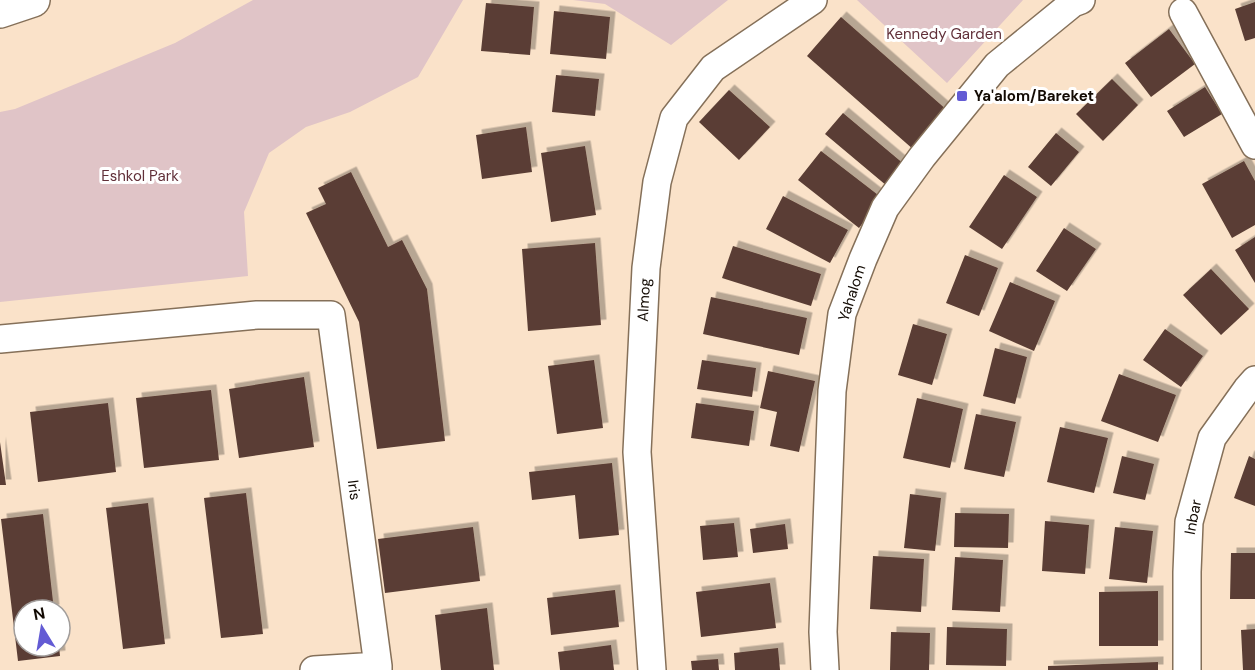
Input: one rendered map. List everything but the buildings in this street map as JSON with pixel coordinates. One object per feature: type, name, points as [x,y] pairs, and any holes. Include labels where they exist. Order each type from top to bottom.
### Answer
[{"type":"main road","points":[[0,11],[33,0]]},
{"type":"street","name":"Almog","points":[[652,670],[638,452],[646,268],[657,183],[674,118],[713,68],[813,0]]},
{"type":"street","name":"Yahalom","points":[[825,670],[823,632],[832,391],[843,314],[847,303],[885,208],[922,157],[997,65],[1073,3],[1081,0]]},
{"type":"street","points":[[1183,12],[1255,145]]},
{"type":"street","name":"Iris","points":[[0,339],[257,315],[331,315],[378,668]]},
{"type":"street","name":"Inbar","points":[[1187,670],[1189,522],[1212,438],[1255,380]]},
{"type":"street","points":[[314,670],[378,668]]},
{"type":"green space","name":"Eshkol Park","points":[[253,0],[463,0],[418,77],[350,112],[306,127],[269,153],[244,212],[248,276],[0,302],[0,112],[15,109],[175,43]]},
{"type":"green space","points":[[573,0],[728,0],[671,45],[605,4]]},
{"type":"green space","name":"Kennedy Garden","points":[[857,0],[1023,0],[947,83]]},
{"type":"place","name":"Ya'alom/Bareket","points":[[962,96]]}]
